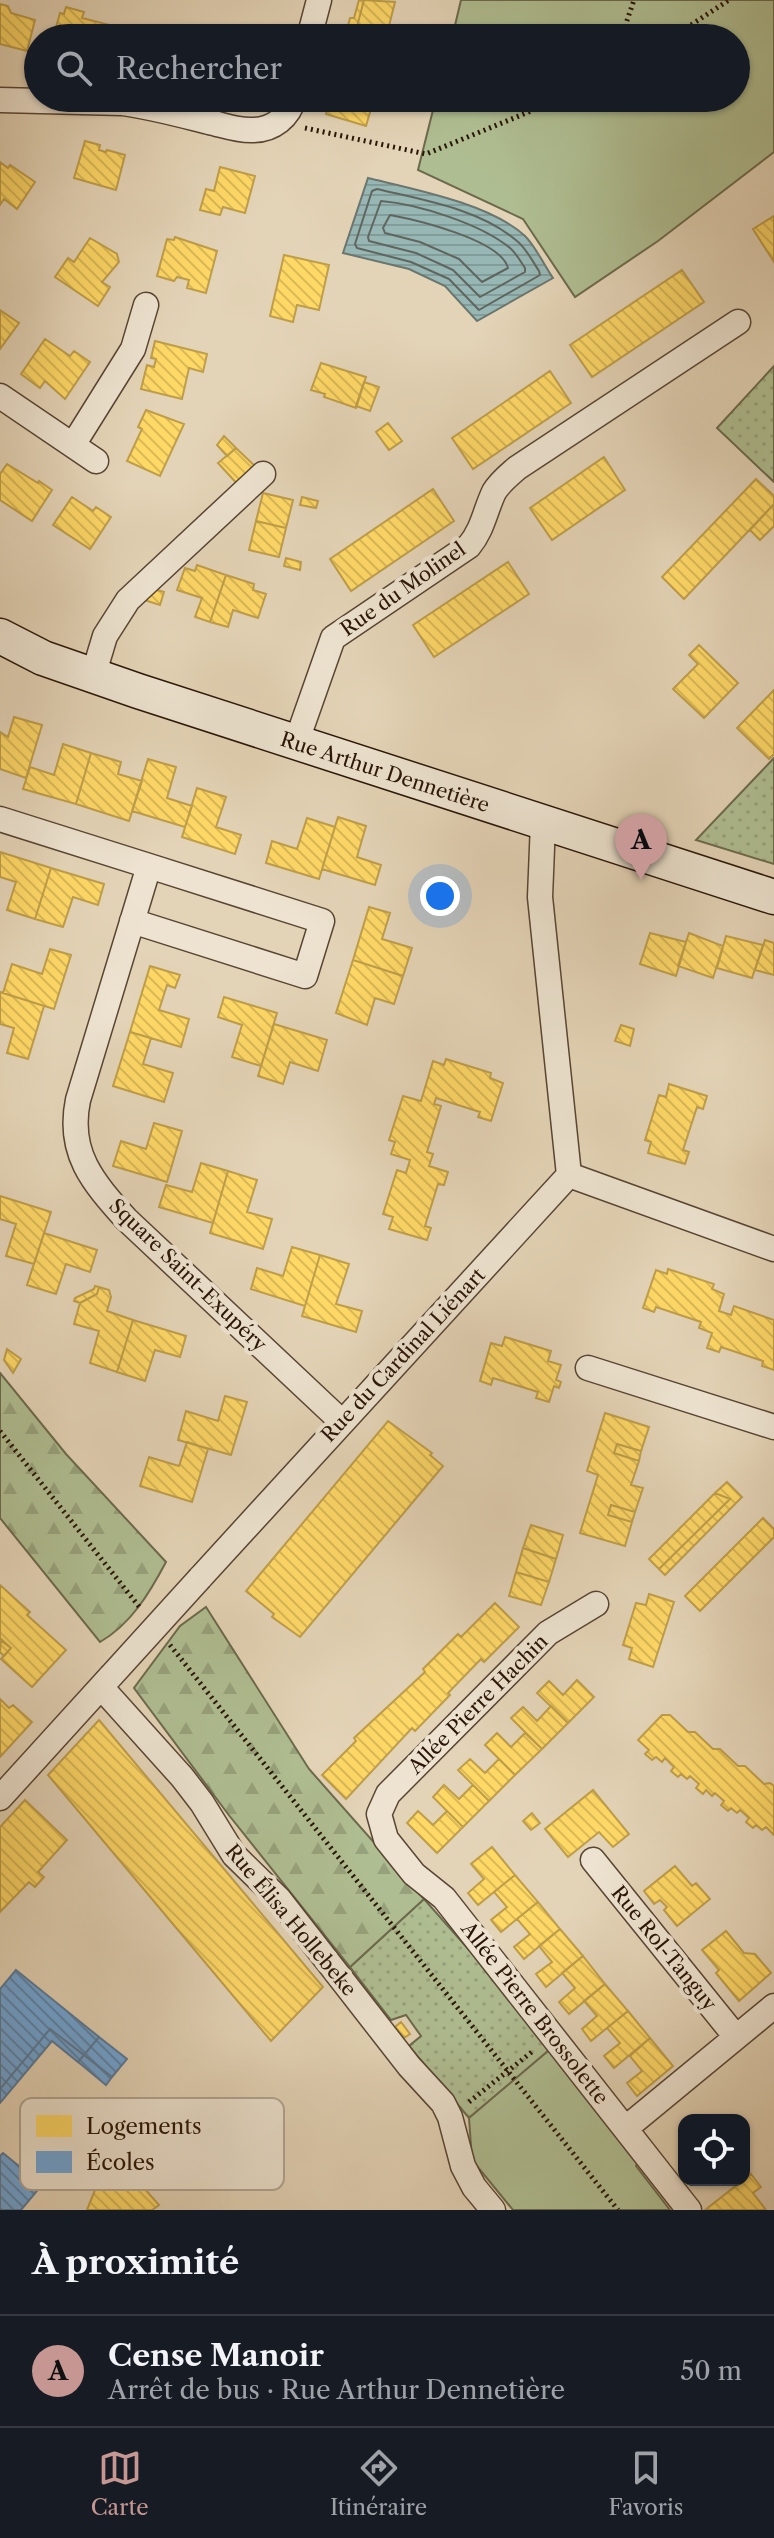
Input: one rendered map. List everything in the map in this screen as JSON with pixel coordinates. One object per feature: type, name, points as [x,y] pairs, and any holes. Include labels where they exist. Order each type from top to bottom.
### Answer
[{"type":"street","points":[[313,24],[319,0]]},
{"type":"street","points":[[0,100],[24,101]]},
{"type":"street","points":[[171,112],[246,130],[265,129],[278,123],[288,112]]},
{"type":"street","points":[[73,445],[133,349],[146,305]]},
{"type":"street","name":"Rue du Molinel","points":[[296,743],[333,638],[469,546],[478,535],[493,494],[517,468],[738,322]]},
{"type":"street","points":[[0,396],[96,461]]},
{"type":"street","points":[[93,676],[105,636],[128,600],[263,474]]},
{"type":"street","name":"Rue Arthur Dennetière","points":[[0,636],[43,658],[93,676],[774,897]]},
{"type":"street","points":[[0,819],[322,921],[305,976],[132,921]]},
{"type":"street","points":[[543,823],[540,897],[569,1175],[774,1249]]},
{"type":"street","name":"Square Saint-Exupéry","points":[[149,866],[78,1100],[75,1117],[78,1149],[98,1186],[126,1219],[342,1422]]},
{"type":"street","name":"Rue du Cardinal Liénart","points":[[0,1798],[569,1175]]},
{"type":"street","points":[[588,1368],[774,1427]]},
{"type":"street","name":"Allée Pierre Hachin","points":[[379,1821],[381,1807],[388,1794],[548,1633],[596,1604]]},
{"type":"street","name":"Rue Élisa Hollebeke","points":[[106,1681],[194,1791],[234,1855],[279,1899],[409,2066],[443,2103],[450,2117]]},
{"type":"street","name":"Allée Pierre Brossolette","points":[[379,1821],[386,1839],[404,1863],[444,1898],[689,2210]]},
{"type":"street","name":"Rue Rol-Tanguy","points":[[593,1860],[736,2037]]},
{"type":"street","points":[[626,2128],[774,2006]]},
{"type":"street","points":[[450,2117],[463,2166],[474,2187],[493,2210]]},
{"type":"path","points":[[626,24],[634,0]]},
{"type":"path","points":[[692,24],[729,0]]},
{"type":"path","points":[[278,123],[426,154],[529,112]]},
{"type":"path","points":[[0,1431],[151,1621]]},
{"type":"path","points":[[161,1633],[618,2210]]},
{"type":"path","points":[[450,2117],[507,2070],[554,2037]]},
{"type":"green space","points":[[461,0],[774,0],[774,152],[658,241],[575,297],[523,219],[418,170],[432,112],[750,112],[750,24],[455,24]]},
{"type":"green space","points":[[774,366],[774,482],[717,428]]},
{"type":"green space","points":[[774,758],[774,864],[696,840]]},
{"type":"green space","points":[[0,1373],[66,1454],[166,1562],[138,1607],[121,1626],[100,1642],[0,1518]]},
{"type":"green space","points":[[206,1607],[309,1769],[424,1899],[350,1967],[228,1814],[134,1688],[180,1626]]},
{"type":"green space","points":[[424,1899],[554,2046],[469,2118],[409,2046],[421,2036],[406,2015],[391,2020],[350,1967]]},
{"type":"green space","points":[[554,2046],[639,2160],[636,2166],[670,2210],[513,2210],[472,2160],[469,2118]]},
{"type":"water","points":[[368,178],[451,199],[492,215],[525,236],[553,278],[477,321],[445,286],[409,269],[343,253]]},
{"type":"building: Logements","points":[[359,0],[364,0],[358,24],[348,24],[350,18],[354,18]]},
{"type":"building: Logements","points":[[364,0],[395,2],[390,24],[358,24]]},
{"type":"building: Logements","points":[[0,4],[8,6],[11,13],[35,20],[34,24],[24,24],[24,50],[0,44]]},
{"type":"building: Logements","points":[[66,7],[84,12],[82,18],[106,24],[57,24],[60,13],[64,14]]},
{"type":"building: Logements","points":[[326,112],[370,112],[366,126]]},
{"type":"building: Logements","points":[[85,141],[100,145],[99,150],[125,155],[116,190],[74,178]]},
{"type":"building: Logements","points":[[0,162],[35,182],[17,209],[4,199],[0,205]]},
{"type":"building: Logements","points":[[220,167],[255,176],[245,213],[223,207],[220,215],[200,210],[206,189],[214,191]]},
{"type":"building: Logements","points":[[774,216],[774,262],[753,229]]},
{"type":"building: Logements","points":[[175,237],[217,251],[206,293],[187,288],[189,280],[177,277],[174,281],[157,276],[167,239],[174,240]]},
{"type":"building: Logements","points":[[90,238],[117,254],[119,262],[102,282],[110,287],[98,306],[55,277],[68,258],[74,262]]},
{"type":"building: Logements","points":[[284,255],[329,265],[319,310],[297,305],[293,322],[270,316]]},
{"type":"building: Logements","points":[[682,270],[704,302],[592,377],[570,345]]},
{"type":"building: Logements","points":[[0,310],[19,323],[0,349]]},
{"type":"building: Logements","points":[[45,339],[70,356],[74,351],[90,362],[65,399],[45,381],[40,388],[21,374]]},
{"type":"building: Logements","points":[[155,341],[207,354],[203,372],[189,368],[182,399],[141,389],[147,365],[154,367],[156,359],[151,358]]},
{"type":"building: Logements","points":[[321,363],[366,377],[356,408],[311,390]]},
{"type":"building: Logements","points":[[550,371],[571,403],[473,469],[452,438]]},
{"type":"building: Logements","points":[[364,382],[379,387],[370,411],[356,406]]},
{"type":"building: Logements","points":[[146,410],[184,424],[160,476],[127,461],[142,429],[138,427]]},
{"type":"building: Logements","points":[[388,423],[402,441],[389,450],[376,432]]},
{"type":"building: Logements","points":[[224,436],[236,448],[227,456],[217,445]]},
{"type":"building: Logements","points":[[236,448],[260,471],[241,488],[218,463]]},
{"type":"building: Logements","points":[[604,457],[625,490],[552,540],[530,508]]},
{"type":"building: Logements","points":[[7,464],[52,490],[32,521],[0,500],[0,474]]},
{"type":"building: Logements","points":[[756,479],[774,496],[774,504],[684,599],[662,577]]},
{"type":"building: Logements","points":[[433,489],[454,521],[351,591],[330,559]]},
{"type":"building: Logements","points":[[263,493],[293,500],[286,528],[256,521]]},
{"type":"building: Logements","points":[[72,497],[93,511],[96,507],[111,517],[90,549],[53,525]]},
{"type":"building: Logements","points":[[302,497],[318,501],[316,508],[300,505]]},
{"type":"building: Logements","points":[[774,504],[774,526],[760,540],[750,530]]},
{"type":"building: Logements","points":[[256,521],[286,528],[279,557],[249,550]]},
{"type":"building: Logements","points":[[286,558],[301,562],[300,570],[284,566]]},
{"type":"building: Logements","points":[[508,562],[529,594],[434,657],[413,625]]},
{"type":"building: Logements","points":[[197,565],[226,575],[210,622],[195,617],[202,598],[177,590],[185,568],[195,571]]},
{"type":"building: Logements","points":[[226,575],[254,584],[253,590],[266,594],[258,618],[233,610],[228,627],[210,622]]},
{"type":"building: Logements","points":[[150,588],[164,592],[160,605],[138,598]]},
{"type":"building: Logements","points":[[699,645],[738,683],[704,718],[673,689],[698,664],[689,655]]},
{"type":"building: Logements","points":[[774,690],[774,754],[769,759],[737,728]]},
{"type":"building: Logements","points":[[14,717],[42,725],[26,778],[0,769],[0,732],[8,737]]},
{"type":"building: Logements","points":[[63,744],[91,753],[76,804],[23,789],[30,767],[54,775]]},
{"type":"building: Logements","points":[[91,753],[121,762],[118,774],[142,781],[129,821],[76,804]]},
{"type":"building: Logements","points":[[148,759],[176,767],[167,798],[192,806],[185,827],[132,811]]},
{"type":"building: Logements","points":[[197,788],[226,797],[216,827],[241,835],[235,854],[182,837]]},
{"type":"building: Logements","points":[[338,817],[366,826],[357,857],[381,865],[375,885],[322,869]]},
{"type":"building: Logements","points":[[307,818],[335,827],[319,879],[266,863],[272,841],[297,849]]},
{"type":"building: Logements","points":[[0,852],[51,868],[35,919],[7,910],[16,882],[0,877]]},
{"type":"building: Logements","points":[[51,868],[104,884],[98,905],[73,897],[63,927],[35,919]]},
{"type":"building: Logements","points":[[369,907],[390,913],[382,939],[412,948],[403,976],[353,960]]},
{"type":"building: Logements","points":[[650,933],[686,942],[676,976],[640,964]]},
{"type":"building: Logements","points":[[689,933],[723,946],[713,978],[678,966]]},
{"type":"building: Logements","points":[[726,936],[763,945],[752,978],[717,968]]},
{"type":"building: Logements","points":[[765,940],[774,943],[774,975],[755,970]]},
{"type":"building: Logements","points":[[50,949],[71,955],[54,1009],[3,993],[12,964],[42,974]]},
{"type":"building: Logements","points":[[353,960],[403,976],[394,1004],[375,998],[367,1025],[336,1013]]},
{"type":"building: Logements","points":[[150,966],[180,975],[175,988],[167,985],[159,1010],[189,1019],[181,1047],[130,1032]]},
{"type":"building: Logements","points":[[0,992],[44,1006],[28,1059],[7,1053],[14,1028],[0,1024]]},
{"type":"building: Logements","points":[[224,997],[277,1013],[261,1066],[232,1057],[242,1025],[218,1017]]},
{"type":"building: Logements","points":[[274,1024],[327,1040],[318,1071],[290,1062],[283,1084],[258,1076]]},
{"type":"building: Logements","points":[[621,1025],[634,1029],[630,1046],[615,1041]]},
{"type":"building: Logements","points":[[130,1032],[151,1038],[143,1064],[173,1073],[164,1102],[113,1086]]},
{"type":"building: Logements","points":[[446,1059],[491,1073],[490,1078],[503,1083],[491,1121],[478,1117],[480,1112],[436,1098],[434,1104],[441,1106],[427,1152],[433,1154],[429,1166],[448,1172],[444,1185],[438,1184],[425,1226],[431,1228],[427,1240],[389,1229],[393,1217],[383,1214],[397,1170],[406,1173],[410,1160],[391,1154],[395,1142],[389,1140],[403,1096],[421,1101],[433,1061],[444,1065]]},
{"type":"building: Logements","points":[[669,1084],[707,1096],[703,1109],[697,1107],[683,1150],[689,1152],[685,1164],[648,1153],[651,1142],[645,1140],[659,1095],[666,1097]]},
{"type":"building: Logements","points":[[154,1123],[182,1131],[167,1182],[113,1166],[121,1141],[146,1149]]},
{"type":"building: Logements","points":[[201,1163],[228,1171],[213,1223],[159,1207],[166,1185],[192,1192]]},
{"type":"building: Logements","points":[[228,1171],[257,1180],[247,1212],[272,1219],[263,1249],[210,1233]]},
{"type":"building: Logements","points":[[0,1196],[51,1212],[34,1264],[6,1256],[16,1224],[0,1219]]},
{"type":"building: Logements","points":[[44,1233],[97,1250],[90,1272],[66,1264],[56,1294],[27,1285]]},
{"type":"building: Logements","points":[[292,1247],[320,1255],[305,1306],[251,1289],[257,1268],[283,1276]]},
{"type":"building: Logements","points":[[320,1255],[349,1264],[336,1304],[362,1311],[356,1332],[302,1316]]},
{"type":"building: Logements","points":[[668,1269],[714,1284],[712,1289],[724,1294],[719,1311],[731,1315],[734,1306],[774,1320],[774,1370],[762,1366],[763,1361],[721,1347],[719,1352],[707,1348],[712,1333],[699,1328],[701,1322],[656,1307],[654,1312],[643,1308],[656,1270],[667,1274]]},
{"type":"building: Logements","points":[[95,1286],[99,1287],[97,1294],[80,1303],[74,1301],[94,1289]]},
{"type":"building: Logements","points":[[99,1287],[109,1290],[111,1297],[107,1311],[133,1320],[117,1372],[90,1363],[99,1331],[74,1324],[80,1303],[97,1294]]},
{"type":"building: Logements","points":[[133,1320],[186,1336],[180,1357],[155,1350],[145,1381],[117,1372]]},
{"type":"building: Logements","points":[[505,1337],[551,1351],[548,1361],[561,1365],[556,1380],[561,1382],[559,1388],[554,1386],[549,1402],[536,1398],[538,1392],[493,1378],[491,1385],[480,1381],[491,1343],[502,1346]]},
{"type":"building: Logements","points":[[7,1349],[21,1359],[13,1373],[4,1360]]},
{"type":"building: Logements","points":[[225,1396],[247,1402],[231,1455],[178,1440],[186,1411],[218,1421]]},
{"type":"building: Logements","points":[[605,1413],[649,1427],[641,1451],[617,1444],[614,1453],[639,1461],[631,1485],[643,1488],[635,1512],[611,1505],[608,1515],[632,1522],[625,1546],[580,1533],[598,1475],[587,1471]]},
{"type":"building: Logements","points":[[388,1421],[432,1453],[430,1455],[443,1466],[300,1637],[272,1617],[274,1614],[246,1591]]},
{"type":"building: Logements","points":[[187,1442],[208,1449],[192,1502],[140,1486],[149,1457],[179,1466]]},
{"type":"building: Logements","points":[[617,1444],[641,1451],[639,1461],[614,1453]]},
{"type":"building: Logements","points":[[727,1482],[742,1497],[665,1575],[659,1569],[730,1499],[715,1493]]},
{"type":"building: Logements","points":[[715,1493],[730,1499],[659,1569],[649,1559]]},
{"type":"building: Logements","points":[[611,1505],[635,1512],[632,1522],[608,1515]]},
{"type":"building: Logements","points":[[763,1518],[774,1529],[774,1537],[700,1611],[685,1596]]},
{"type":"building: Logements","points":[[531,1525],[563,1535],[556,1559],[523,1548]]},
{"type":"building: Logements","points":[[523,1548],[556,1559],[549,1582],[516,1572]]},
{"type":"building: Logements","points":[[516,1572],[549,1582],[541,1605],[509,1596]]},
{"type":"building: Logements","points":[[0,1585],[30,1612],[27,1615],[66,1650],[32,1687],[1,1659],[11,1648],[0,1640]]},
{"type":"building: Logements","points":[[649,1594],[674,1602],[653,1667],[629,1659],[632,1648],[623,1645],[636,1603],[646,1605]]},
{"type":"building: Logements","points":[[495,1603],[519,1627],[484,1662],[481,1659],[448,1693],[450,1695],[415,1731],[412,1728],[346,1799],[322,1775],[356,1741],[354,1738],[425,1672],[423,1669],[458,1634],[461,1637]]},
{"type":"building: Logements","points":[[1,1639],[11,1648],[4,1656],[0,1652]]},
{"type":"building: Logements","points":[[577,1680],[594,1697],[568,1723],[537,1693],[549,1681],[563,1695]]},
{"type":"building: Logements","points":[[0,1699],[9,1708],[13,1705],[32,1722],[0,1757]]},
{"type":"building: Logements","points":[[551,1706],[568,1723],[542,1749],[511,1718],[523,1707],[537,1721]]},
{"type":"building: Logements","points":[[662,1715],[670,1715],[713,1749],[720,1749],[738,1766],[745,1766],[764,1784],[774,1786],[774,1835],[766,1827],[762,1830],[756,1825],[753,1828],[746,1822],[749,1818],[740,1810],[737,1813],[731,1808],[728,1811],[721,1805],[724,1801],[715,1793],[712,1796],[706,1790],[703,1794],[696,1788],[699,1784],[690,1776],[687,1779],[681,1774],[678,1777],[665,1758],[662,1762],[656,1757],[652,1760],[645,1754],[649,1750],[638,1740]]},
{"type":"building: Logements","points":[[99,1720],[323,1987],[271,2041],[48,1775]]},
{"type":"building: Logements","points":[[497,1733],[511,1747],[525,1733],[542,1749],[515,1775],[485,1745]]},
{"type":"building: Logements","points":[[470,1759],[485,1773],[499,1759],[515,1775],[489,1801],[458,1770]]},
{"type":"building: Logements","points":[[444,1785],[459,1799],[473,1785],[489,1801],[463,1827],[433,1797]]},
{"type":"building: Logements","points":[[593,1790],[629,1834],[613,1847],[599,1832],[568,1857],[545,1829]]},
{"type":"building: Logements","points":[[25,1800],[67,1840],[38,1872],[44,1877],[35,1887],[29,1882],[0,1912],[0,1827]]},
{"type":"building: Logements","points":[[418,1811],[433,1825],[447,1811],[463,1827],[437,1853],[407,1823]]},
{"type":"building: Logements","points":[[532,1813],[540,1823],[531,1830],[523,1821]]},
{"type":"building: Logements","points":[[492,1847],[515,1875],[478,1905],[468,1893],[484,1879],[471,1864]]},
{"type":"building: Logements","points":[[675,1866],[692,1886],[696,1883],[710,1899],[677,1926],[664,1910],[667,1907],[660,1900],[654,1904],[644,1891]]},
{"type":"building: Logements","points":[[515,1875],[538,1902],[501,1932],[491,1920],[507,1907],[494,1892]]},
{"type":"building: Logements","points":[[538,1902],[560,1929],[524,1959],[514,1947],[530,1934],[517,1919]]},
{"type":"building: Logements","points":[[560,1929],[583,1956],[546,1987],[536,1974],[552,1962],[539,1946]]},
{"type":"building: Logements","points":[[726,1931],[744,1953],[755,1954],[771,1973],[739,2001],[702,1950]]},
{"type":"building: Logements","points":[[583,1956],[605,1984],[569,2014],[559,2002],[575,1988],[562,1973]]},
{"type":"building: Logements","points":[[605,1984],[628,2011],[591,2041],[582,2029],[597,2016],[584,2001]]},
{"type":"building: Logements","points":[[628,2011],[650,2038],[614,2068],[604,2056],[620,2043],[607,2028]]},
{"type":"building: Logements","points":[[401,2022],[410,2034],[404,2038],[395,2027]]},
{"type":"building: Logements","points":[[650,2038],[673,2066],[637,2096],[627,2083],[642,2071],[630,2056]]},
{"type":"building: Logements","points":[[750,2175],[761,2187],[753,2193],[766,2210],[705,2210],[736,2186],[750,2186]]},
{"type":"building: Logements","points":[[95,2190],[146,2190],[159,2205],[152,2210],[87,2210]]},
{"type":"building: Écoles","points":[[16,1970],[99,2037],[84,2055],[50,2029],[0,2089],[0,1989]]},
{"type":"building: Écoles","points":[[50,2029],[84,2055],[78,2062],[52,2041],[0,2103],[0,2089]]},
{"type":"building: Écoles","points":[[99,2037],[127,2059],[112,2077],[84,2055]]},
{"type":"building: Écoles","points":[[84,2055],[112,2077],[106,2085],[78,2062]]},
{"type":"building: Écoles","points":[[3,2153],[20,2167],[20,2190],[38,2190],[21,2210],[0,2210],[0,2156]]},
{"type":"place","name":"Cense Manoir","points":[[641,880]]}]
